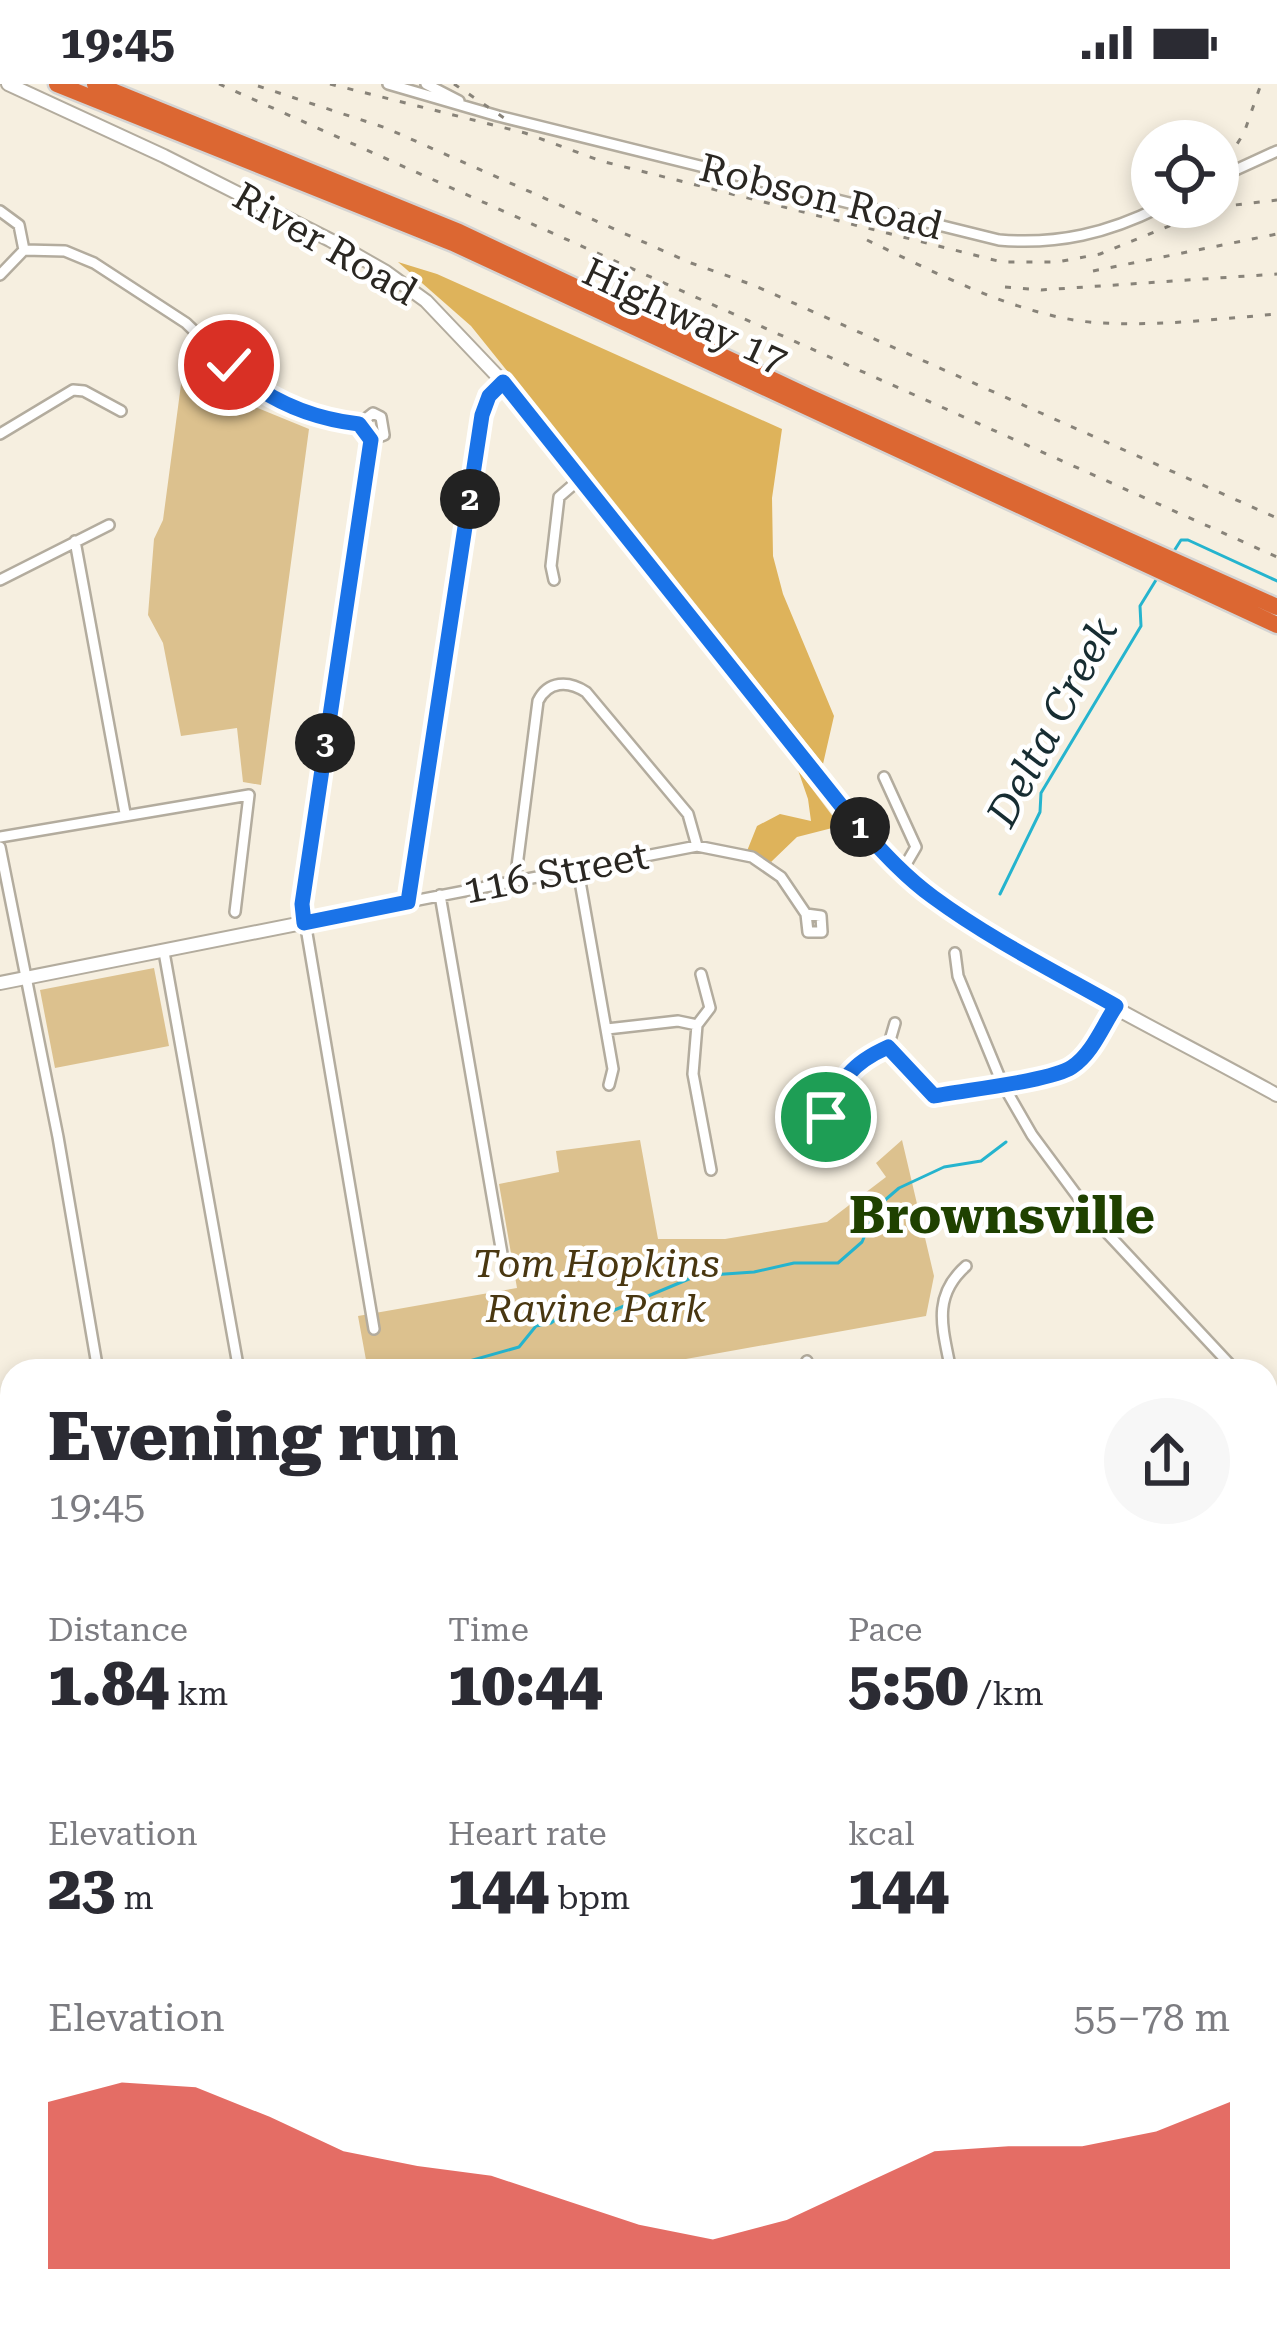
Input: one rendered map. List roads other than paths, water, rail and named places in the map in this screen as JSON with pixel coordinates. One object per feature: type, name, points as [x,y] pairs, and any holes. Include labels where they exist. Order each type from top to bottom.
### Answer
[{"type":"highway","name":"Highway 17","points":[[57,84],[453,243],[1277,625]]},
{"type":"highway","name":"Highway 17","points":[[95,84],[459,232],[809,398],[1277,607]]},
{"type":"street","name":"River Road","points":[[8,84],[184,166],[386,272],[426,301],[503,382],[847,813],[902,871],[969,920],[1277,1094]]},
{"type":"street","name":"Robson Road","points":[[388,84],[999,241],[1072,238],[1131,221]]},
{"type":"street","name":"Robson Road","points":[[427,84],[481,111]]},
{"type":"street","points":[[1239,168],[1277,151]]},
{"type":"street","points":[[0,211],[20,226],[24,250]]},
{"type":"street","points":[[0,275],[24,250],[65,251],[94,263],[185,322],[245,380],[272,399],[359,424],[371,440],[302,904],[374,1329]]},
{"type":"street","points":[[229,365],[243,342],[254,343],[256,356],[245,380]]},
{"type":"street","points":[[408,902],[482,415],[489,396],[503,382]]},
{"type":"street","points":[[0,434],[73,390],[122,411]]},
{"type":"street","points":[[359,424],[373,413],[381,417],[384,435],[371,440]]},
{"type":"street","points":[[554,580],[551,566],[559,497],[581,478]]},
{"type":"street","points":[[0,580],[109,525]]},
{"type":"street","points":[[75,541],[125,813]]},
{"type":"street","points":[[515,882],[538,701],[552,685],[572,685],[586,692],[688,814],[697,846]]},
{"type":"street","points":[[884,777],[916,847],[902,871]]},
{"type":"street","points":[[0,837],[249,795],[235,912]]},
{"type":"street","name":"116 Street","points":[[0,982],[697,846],[752,857],[781,877],[806,914]]},
{"type":"street","points":[[0,847],[96,1359]]},
{"type":"street","points":[[578,870],[613,1070],[609,1085]]},
{"type":"street","points":[[440,896],[505,1271]]},
{"type":"street","points":[[164,952],[237,1359]]},
{"type":"street","points":[[955,953],[958,976],[1002,1083],[1032,1135],[1095,1220],[1225,1359]]},
{"type":"street","points":[[701,974],[710,1008],[697,1025],[694,1074],[711,1170]]},
{"type":"street","points":[[888,1047],[934,1096],[1048,1077],[1072,1067],[1090,1049],[1116,1006]]},
{"type":"street","points":[[607,1029],[678,1021],[697,1025]]},
{"type":"street","points":[[826,1117],[841,1081],[860,1060],[888,1047],[896,1023]]},
{"type":"street","points":[[949,1359],[944,1295],[966,1265]]},
{"type":"waterway","name":"Delta Creek","points":[[1174,551],[1181,540],[1188,540],[1277,581]]},
{"type":"waterway","name":"Delta Creek","points":[[1000,894],[1040,812],[1041,793],[1141,626],[1140,606],[1156,580]]},
{"type":"waterway","name":"Delta Creek","points":[[476,1359],[519,1347],[536,1326],[564,1313],[593,1319],[696,1276],[754,1272],[794,1263],[838,1263],[862,1242],[877,1207],[899,1188],[944,1167],[981,1161],[1006,1142]]},
{"type":"railway","points":[[219,84],[1277,557]]},
{"type":"railway","points":[[330,84],[525,133],[601,161],[1002,262],[1057,262],[1100,254],[1164,228]]},
{"type":"railway","points":[[454,84],[507,120]]},
{"type":"railway","points":[[1239,141],[1261,84]]},
{"type":"railway","points":[[258,86],[386,128],[1277,518]]},
{"type":"railway","points":[[1239,205],[1277,200]]},
{"type":"railway","points":[[1093,271],[1277,234]]},
{"type":"railway","points":[[867,240],[1011,304],[1072,320],[1145,324],[1277,314]]},
{"type":"railway","points":[[1005,287],[1041,290],[1277,274]]},
{"type":"district","name":"Brownsville","points":[[1002,1215]]},
{"type":"park label","name":"Tom Hopkins Ravine Park","points":[[596,1286]]}]
